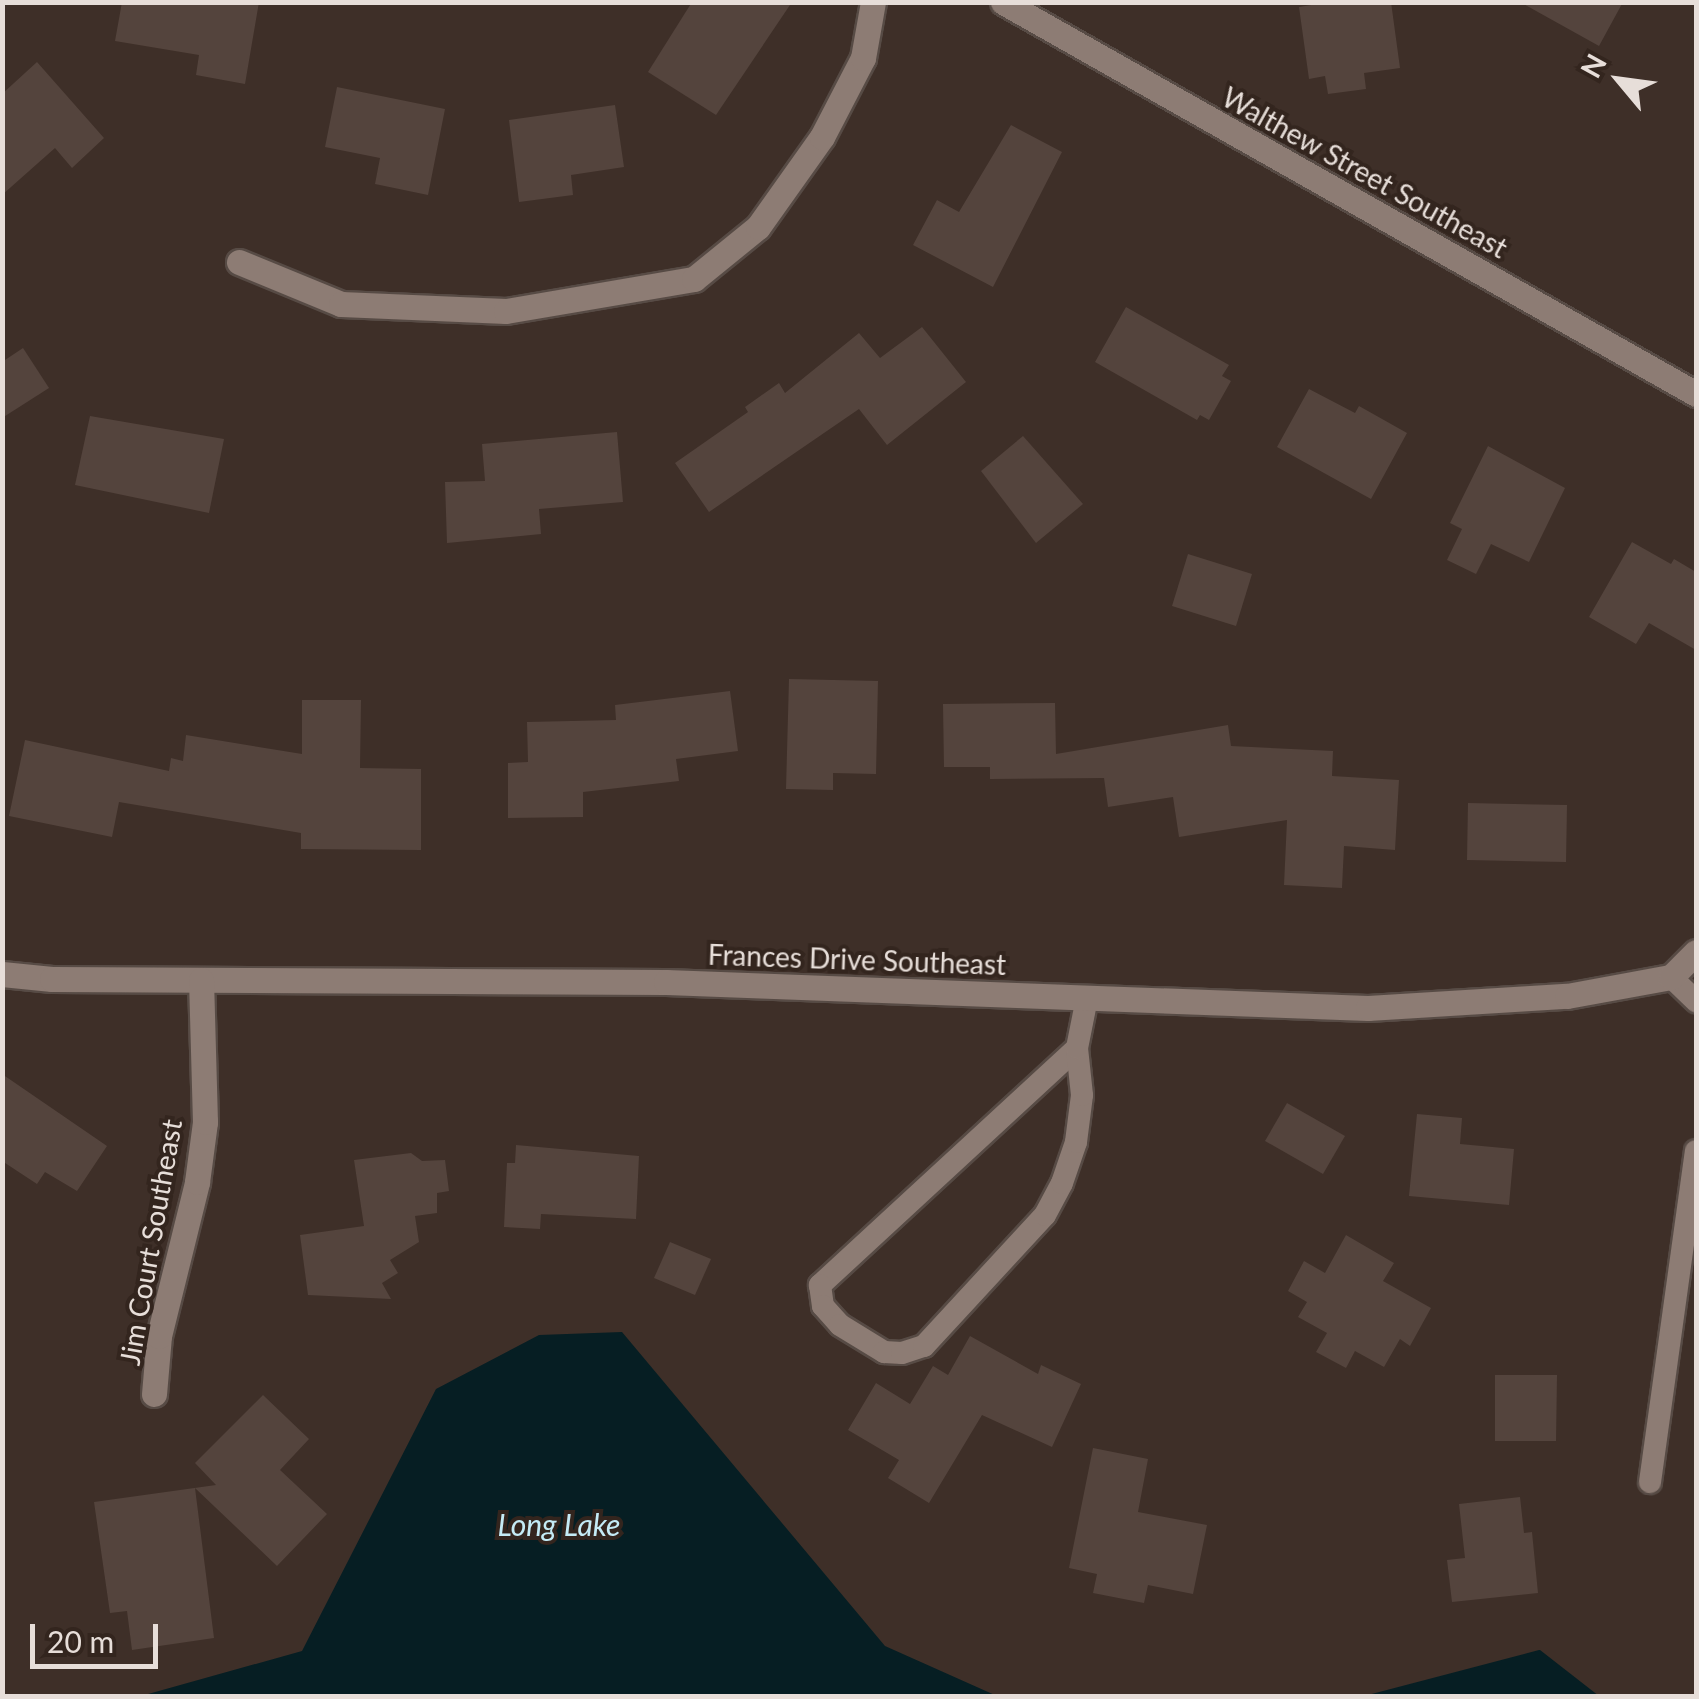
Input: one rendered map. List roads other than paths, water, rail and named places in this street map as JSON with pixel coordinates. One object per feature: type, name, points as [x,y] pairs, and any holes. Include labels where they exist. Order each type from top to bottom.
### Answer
[{"type":"street","points":[[239,262],[341,304],[506,311],[694,279],[758,227],[822,137],[864,58],[874,2]]},
{"type":"street","name":"Walthew Street Southeast","points":[[1004,2],[1696,394]]},
{"type":"street","points":[[1670,977],[1696,952]]},
{"type":"street","name":"Frances Drive Southeast","points":[[2,974],[201,980],[666,982],[1368,1008],[1567,996],[1670,977]]},
{"type":"street","name":"Jim Court Southeast","points":[[154,1394],[159,1336],[197,1182],[204,1122],[201,980]]},
{"type":"lane","points":[[1670,977],[1696,1000]]},
{"type":"lane","points":[[1077,1048],[820,1285],[823,1306],[840,1325],[884,1352],[902,1353],[924,1346],[1045,1215],[1062,1183],[1076,1142],[1082,1095],[1077,1048],[1087,998]]},
{"type":"lane","points":[[1650,1482],[1696,1151]]},
{"type":"water","name":"Long Lake","points":[[622,1332],[885,1646],[997,1696],[141,1696],[302,1651],[436,1389],[539,1335]]},
{"type":"water","points":[[1539,1650],[1599,1696],[1364,1696]]}]
